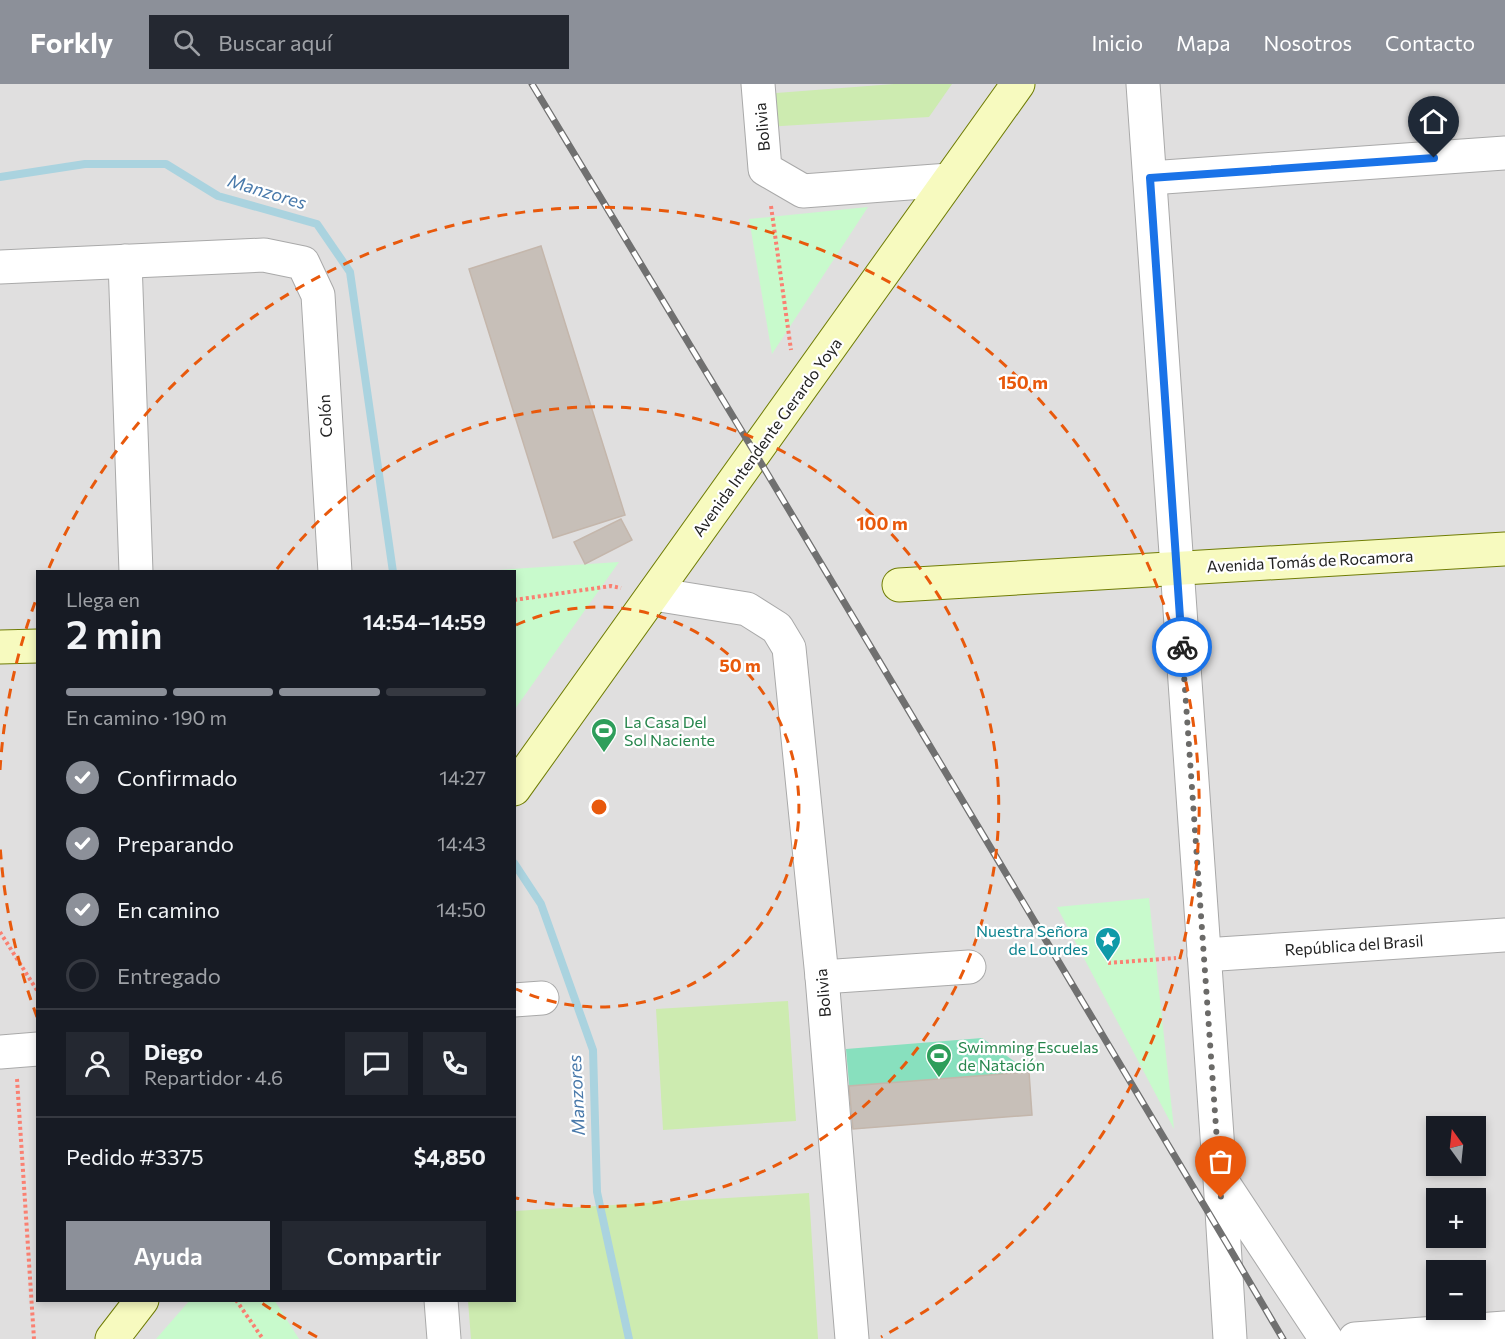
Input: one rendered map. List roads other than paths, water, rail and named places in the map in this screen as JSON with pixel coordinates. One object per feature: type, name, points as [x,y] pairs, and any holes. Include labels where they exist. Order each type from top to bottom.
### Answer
[{"type":"main road","name":"Avenida Intendente Gerardo Yoya","points":[[516,786],[1018,84]]},
{"type":"main road","name":"Avenida Tomás de Rocamora","points":[[899,585],[1505,549]]},
{"type":"main road","points":[[0,647],[36,646]]},
{"type":"main road","points":[[112,1339],[140,1302]]},
{"type":"street","name":"Bolivia","points":[[758,84],[765,170],[803,191],[949,180]]},
{"type":"street","points":[[1143,84],[1230,1339]]},
{"type":"street","points":[[1150,178],[1505,153]]},
{"type":"street","name":"Colón","points":[[125,261],[264,255],[303,263],[318,295],[335,570]]},
{"type":"street","points":[[0,267],[125,261],[136,570]]},
{"type":"street","name":"Bolivia","points":[[654,594],[747,609],[777,628],[789,648],[822,977],[852,1339]]},
{"type":"street","name":"República del Brasil","points":[[1204,956],[1505,934]]},
{"type":"street","points":[[822,977],[969,967]]},
{"type":"street","points":[[1220,1179],[1326,1339]]},
{"type":"street","points":[[441,1302],[444,1339]]},
{"type":"street","points":[[1355,1339],[1505,1328]]},
{"type":"waterway","name":"Manzores","points":[[0,177],[85,164],[166,164],[218,196],[317,224],[350,272],[393,570]]},
{"type":"waterway","name":"Manzores","points":[[516,866],[541,904],[593,1050],[597,1192],[629,1339]]},
{"type":"railway","points":[[532,84],[755,453],[1283,1339]]},
{"type":"place","name":"La Casa Del Sol Naciente","points":[[604,754]]},
{"type":"place","name":"Nuestra Señora de Lourdes","points":[[1108,963]]},
{"type":"place","name":"Swimming Escuelas de Natación","points":[[939,1079]]}]
